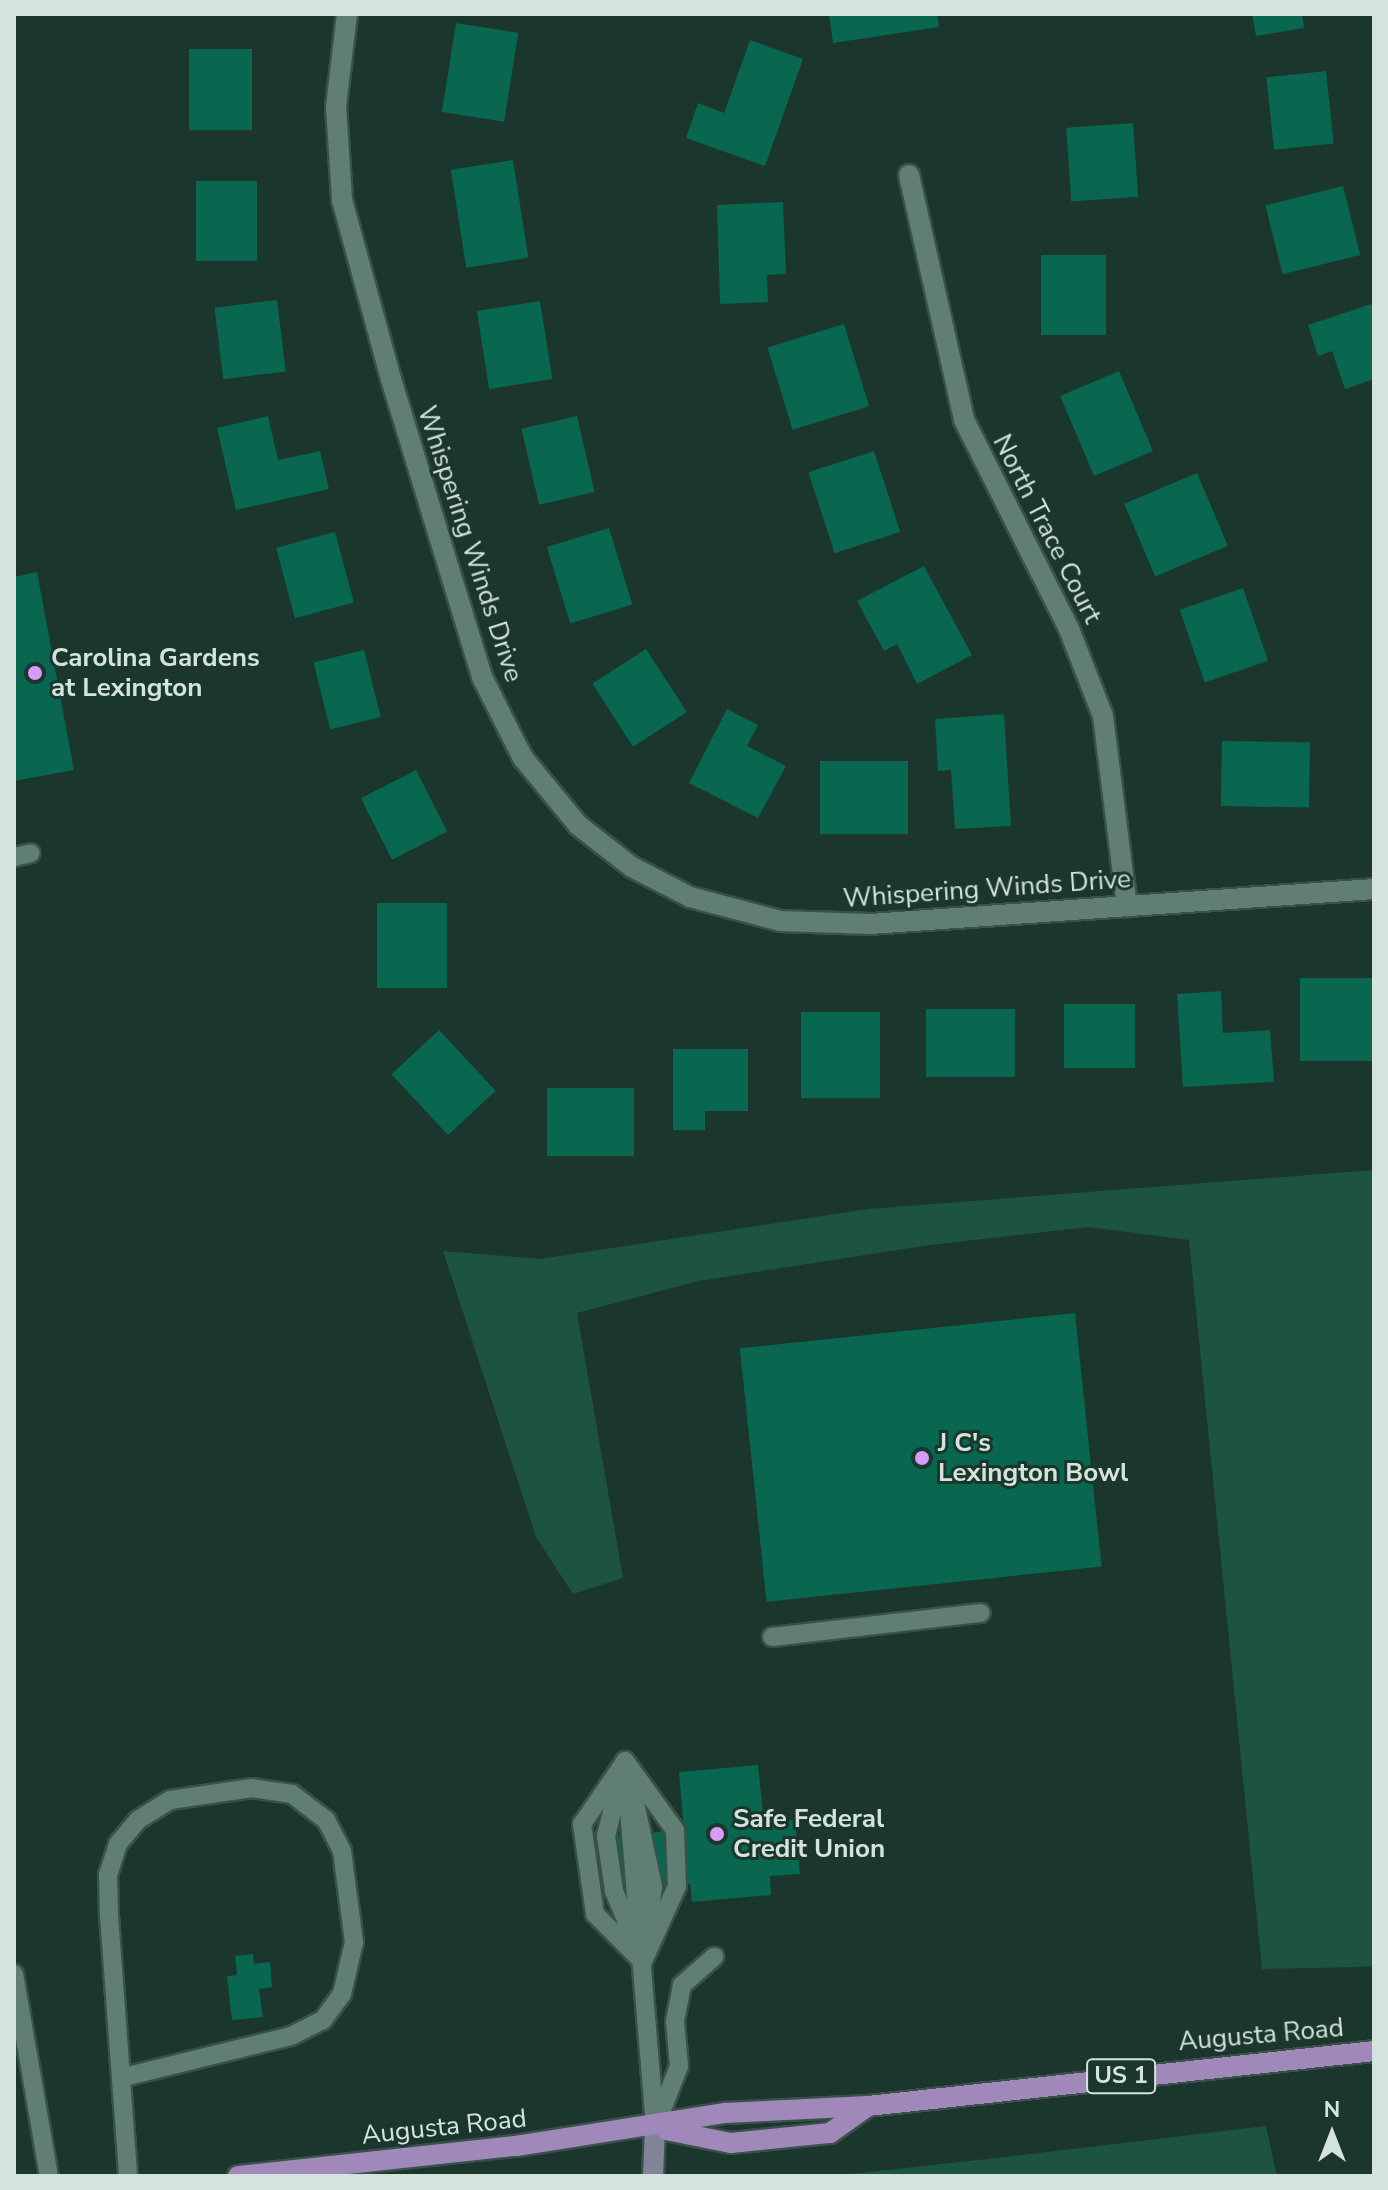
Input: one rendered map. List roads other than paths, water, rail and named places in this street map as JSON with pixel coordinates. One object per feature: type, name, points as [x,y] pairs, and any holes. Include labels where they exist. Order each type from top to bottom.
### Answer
[{"type":"main road","name":"Augusta Road","points":[[238,2176],[655,2127],[780,2107],[868,2106],[1374,2051]]},
{"type":"main road","name":"Augusta Road","points":[[655,2127],[731,2143],[830,2133],[868,2106]]},
{"type":"street","name":"Whispering Winds Drive","points":[[347,14],[336,106],[342,200],[472,650],[501,719],[548,793],[632,867],[690,897],[780,921],[870,924],[1374,889]]},
{"type":"street","name":"North Trace Court","points":[[909,175],[964,420],[1069,629],[1103,716],[1127,906]]},
{"type":"street","points":[[653,2176],[655,2127]]},
{"type":"lane","points":[[772,1637],[981,1613]]},
{"type":"lane","points":[[625,1761],[653,1887],[643,1962],[655,2127]]},
{"type":"lane","points":[[625,1761],[606,1836],[614,1891],[643,1962]]},
{"type":"lane","points":[[625,1761],[675,1830],[677,1886],[643,1962]]},
{"type":"lane","points":[[625,1761],[582,1824],[595,1914],[643,1962]]},
{"type":"lane","points":[[124,2077],[291,2036],[323,2020],[342,1994],[354,1942],[342,1851],[326,1820],[292,1794],[252,1788],[170,1800],[138,1820],[118,1844],[108,1874],[109,1915],[124,2077],[128,2176]]},
{"type":"lane","points":[[655,2127],[679,2066],[675,2021],[682,1985],[714,1957]]},
{"type":"lane","points":[[14,1974],[49,2176]]},
{"type":"place","name":"Carolina Gardens at Lexington","points":[[35,673]]},
{"type":"place","name":"J C's Lexington Bowl","points":[[922,1458]]},
{"type":"place","name":"Safe Federal Credit Union","points":[[717,1834]]}]
